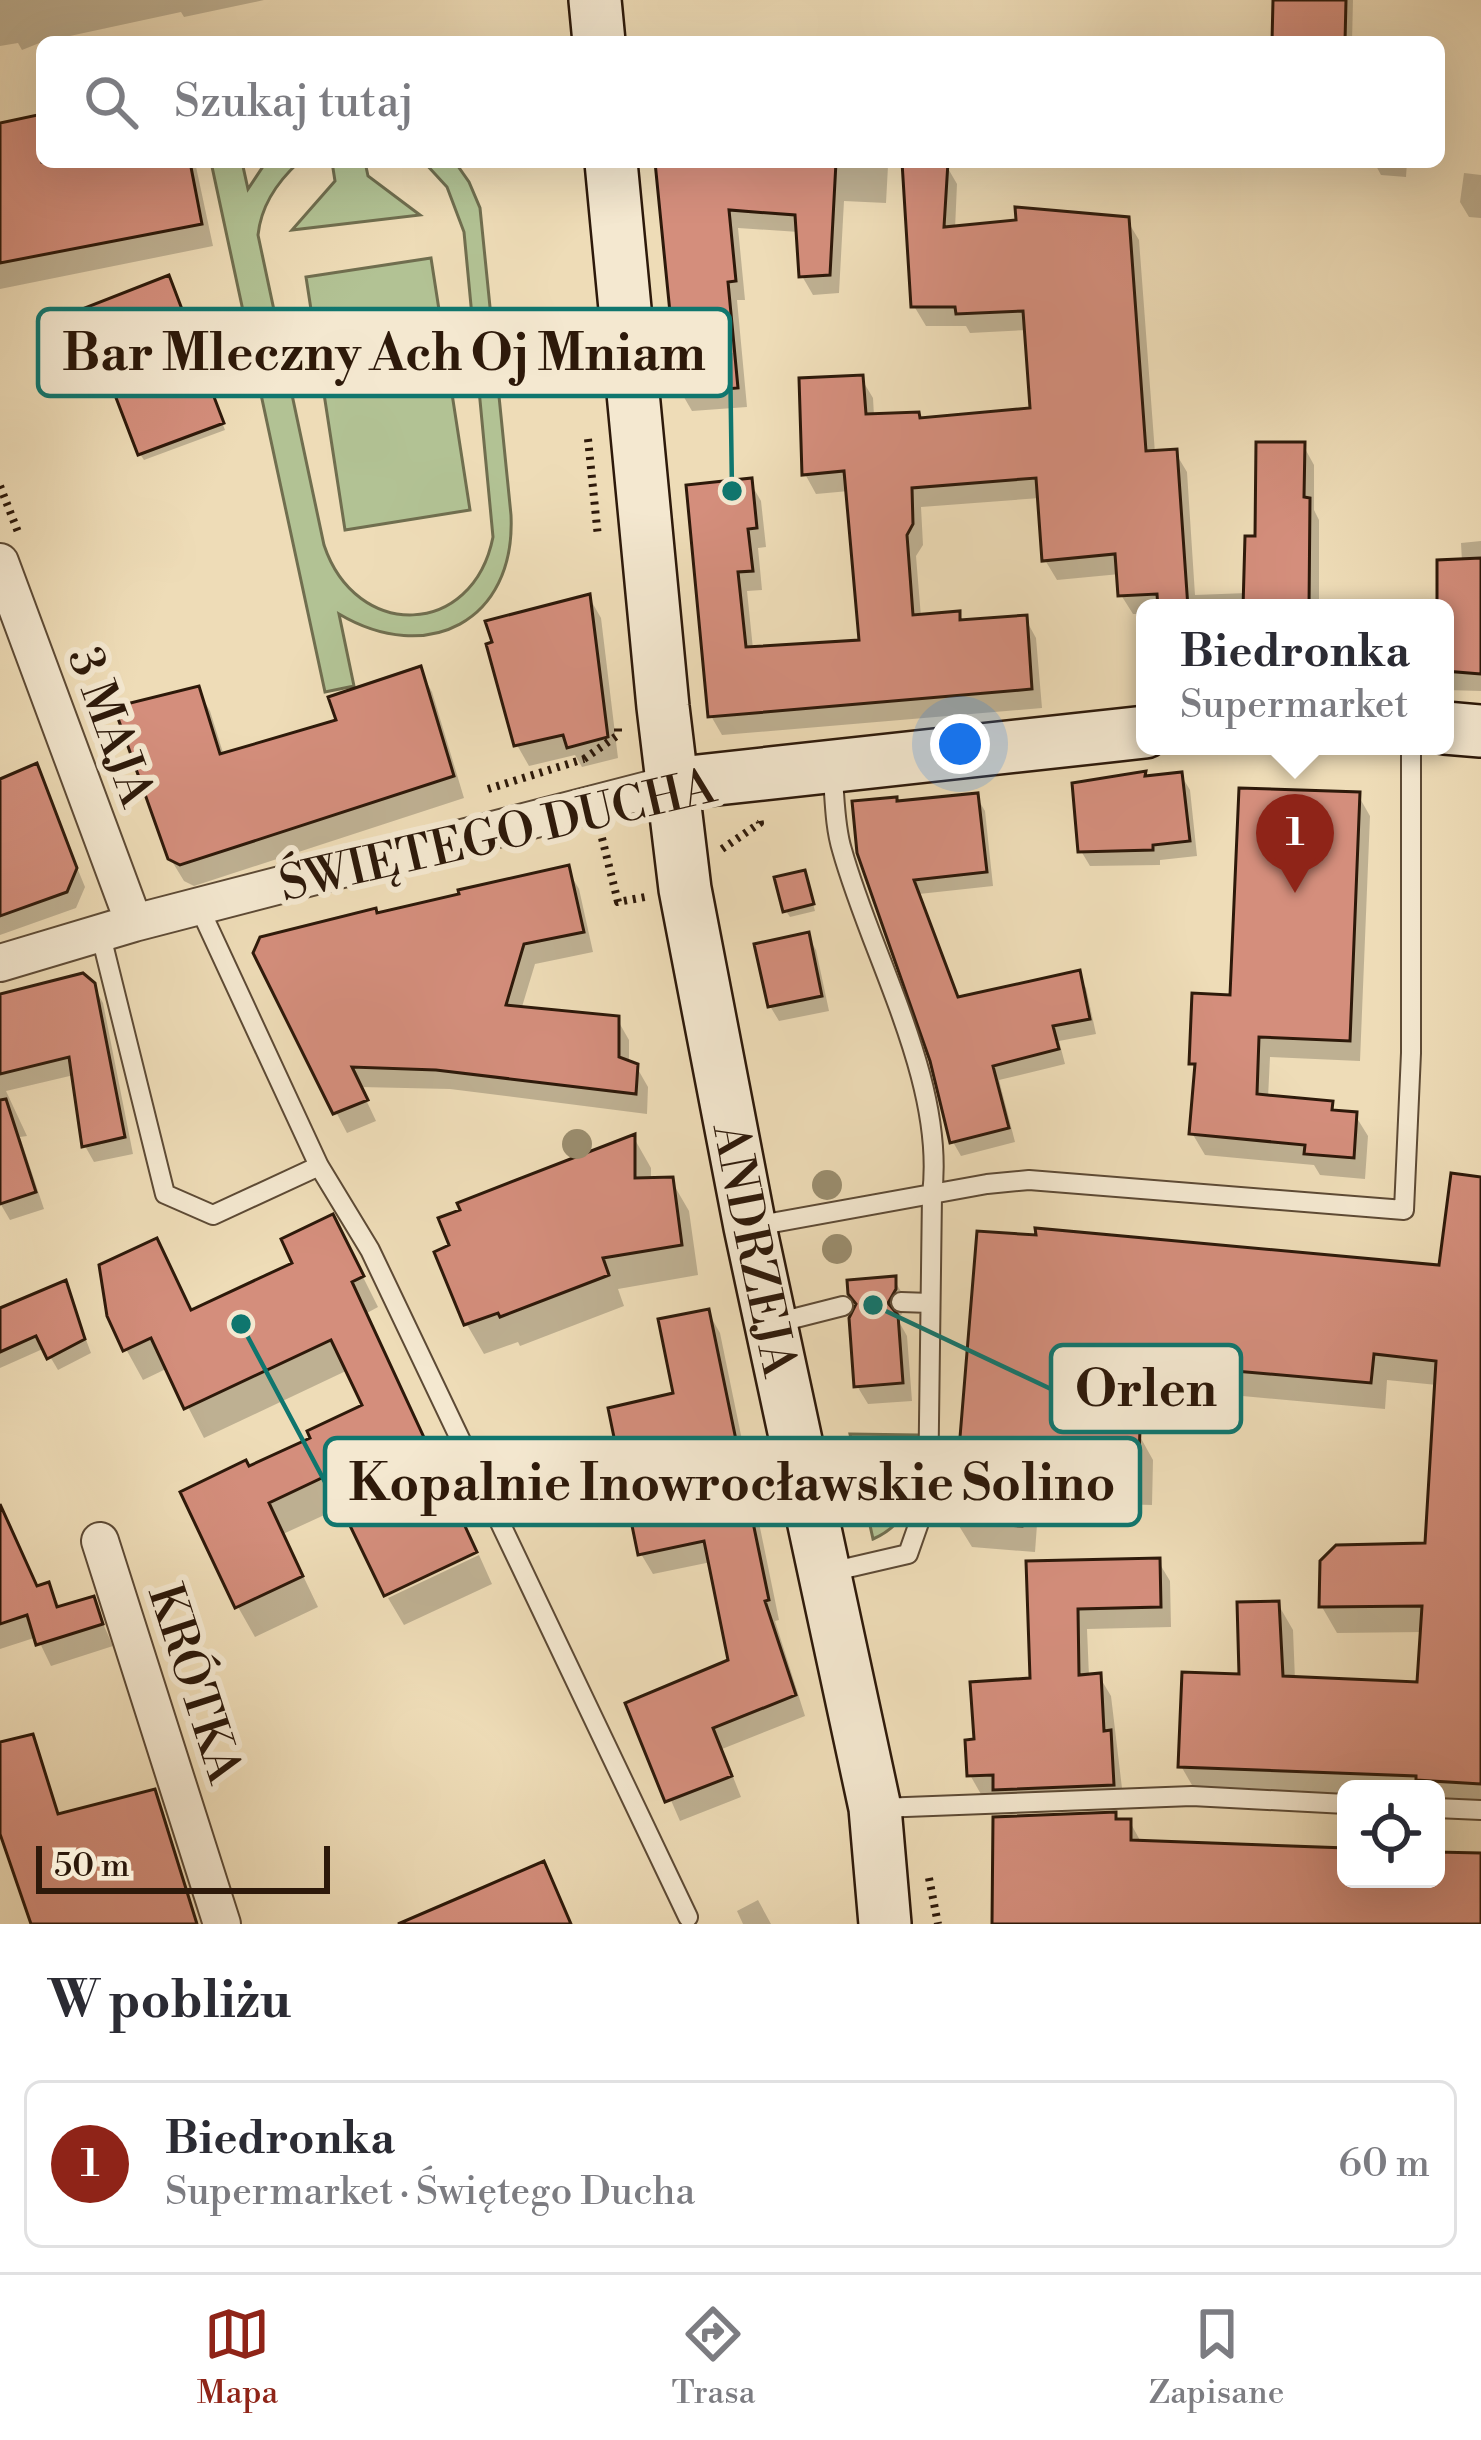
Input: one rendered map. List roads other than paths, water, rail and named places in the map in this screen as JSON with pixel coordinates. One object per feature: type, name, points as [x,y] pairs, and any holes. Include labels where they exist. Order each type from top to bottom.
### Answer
[{"type":"street","points":[[596,0],[599,36]]},
{"type":"street","name":"ANDRZEJA","points":[[611,168],[685,889],[750,1227],[875,1808],[886,1924]]},
{"type":"street","name":"3 MAJA","points":[[13,557],[117,927]]},
{"type":"street","name":"ŚWIĘTEGO DUCHA","points":[[0,963],[117,927],[671,784],[1136,733]]},
{"type":"street","name":"KRÓTKA","points":[[100,1541],[222,1924]]},
{"type":"lane","points":[[750,1227],[1029,1180],[1404,1210],[1412,1053],[1411,755]]},
{"type":"lane","points":[[826,1573],[908,1554],[928,1497],[932,1195],[937,1159],[921,1081],[840,846],[832,766]]},
{"type":"lane","points":[[199,907],[319,1166],[370,1250],[688,1917]]},
{"type":"lane","points":[[117,927],[164,1193],[213,1215],[319,1166]]},
{"type":"lane","points":[[901,1302],[930,1303]]},
{"type":"lane","points":[[772,1324],[843,1306]]},
{"type":"lane","points":[[875,1808],[1192,1796],[1337,1804]]},
{"type":"lane","points":[[1445,1808],[1481,1810]]},
{"type":"place","name":"Bar Mleczny Ach Oj Mniam","points":[[732,491]]},
{"type":"place","name":"Biedronka","points":[[1295,893]]},
{"type":"place","name":"Orlen","points":[[873,1305]]},
{"type":"place","name":"Kopalnie Inowrocławskie Solino","points":[[241,1324]]}]
